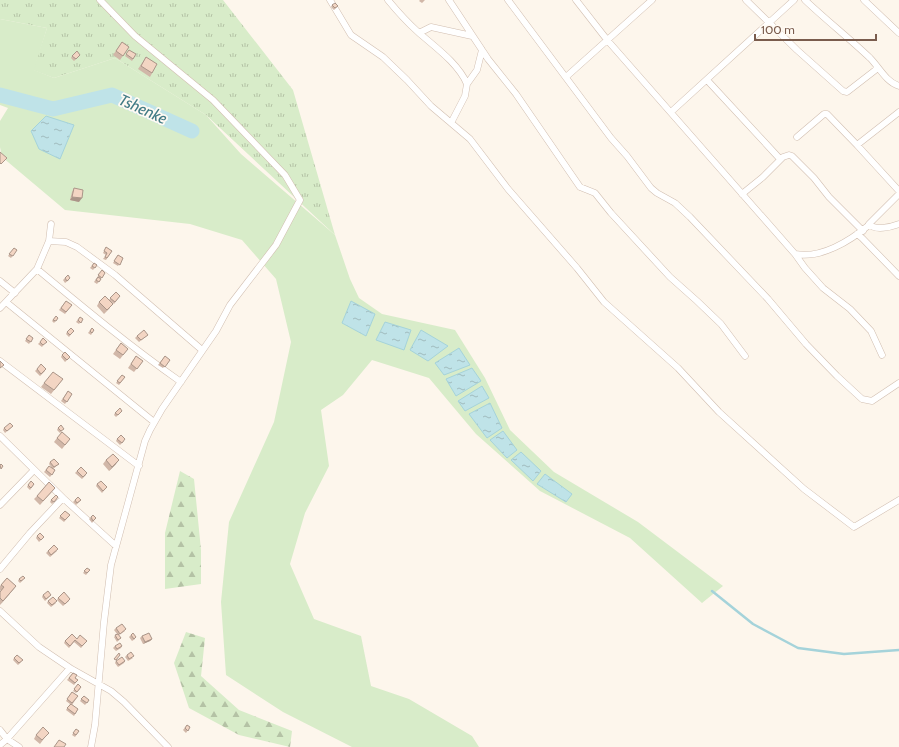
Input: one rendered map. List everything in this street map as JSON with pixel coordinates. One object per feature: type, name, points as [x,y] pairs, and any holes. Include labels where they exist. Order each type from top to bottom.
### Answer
[{"type":"street","points":[[91,747],[95,725],[96,698],[99,683],[106,599],[111,566],[145,441],[154,422],[216,330],[230,305],[276,245],[300,200],[285,175],[213,100],[135,36],[100,0]]},
{"type":"street","points":[[330,0],[351,35],[383,57],[431,106],[470,139],[508,189],[577,268],[604,302],[678,368],[719,412],[804,489],[854,527],[899,500]]},
{"type":"street","points":[[388,0],[419,33],[445,56],[464,76],[467,84]]},
{"type":"street","points":[[449,0],[472,36],[516,94],[580,188],[595,193],[670,277],[698,301],[721,324],[745,356]]},
{"type":"street","points":[[508,0],[547,54],[611,138],[627,156],[647,184],[657,193],[675,203],[690,216],[768,299],[806,344],[849,388],[862,399],[872,401],[899,383]]},
{"type":"street","points":[[576,0],[608,41],[795,254],[804,268],[823,288],[850,309],[871,332],[882,355]]},
{"type":"street","points":[[746,0],[843,91],[847,92],[878,68]]},
{"type":"street","points":[[671,112],[794,0]]},
{"type":"street","points":[[804,0],[830,21],[891,82],[899,86]]},
{"type":"street","points":[[864,0],[899,33]]},
{"type":"street","points":[[566,77],[608,41],[650,1]]},
{"type":"street","points":[[419,33],[431,27],[472,36]]},
{"type":"street","points":[[451,123],[465,96],[467,84],[477,70],[482,50]]},
{"type":"street","points":[[707,80],[780,159]]},
{"type":"street","points":[[858,146],[858,144],[899,112]]},
{"type":"street","points":[[795,254],[806,255],[828,250],[843,244],[869,225],[870,222],[899,193],[858,146],[827,114],[824,114],[797,137]]},
{"type":"street","points":[[742,194],[763,177],[780,159],[789,155],[796,158],[860,233],[862,238],[899,276]]},
{"type":"street","points":[[0,308],[37,269],[49,241],[51,224]]},
{"type":"street","points":[[869,225],[875,227],[890,227],[899,224]]},
{"type":"street","points":[[49,241],[66,242],[77,247],[115,275],[202,350]]},
{"type":"street","points":[[37,269],[97,319],[181,382]]},
{"type":"street","points":[[0,280],[15,293]]},
{"type":"street","points":[[6,302],[154,422]]},
{"type":"street","points":[[0,360],[139,466]]},
{"type":"street","points":[[0,437],[63,498],[116,546]]},
{"type":"street","points":[[0,505],[34,470]]},
{"type":"street","points":[[0,569],[30,533],[63,498]]},
{"type":"street","points":[[0,610],[39,647],[70,668],[99,683],[124,702],[168,747]]},
{"type":"street","points":[[0,745],[70,668]]},
{"type":"street","points":[[0,730],[7,739],[19,747]]},
{"type":"green space","points":[[0,0],[223,0],[293,90],[335,235],[206,115],[115,58],[54,78],[33,70],[47,28],[0,19]]},
{"type":"green space","points":[[0,19],[47,28],[34,70],[54,78],[115,58],[206,115],[241,154],[335,235],[350,279],[359,298],[382,314],[455,330],[485,378],[510,430],[554,472],[638,522],[723,586],[702,603],[630,538],[540,491],[476,434],[429,378],[372,360],[343,395],[321,410],[329,466],[305,513],[290,564],[314,619],[361,636],[371,686],[409,699],[472,736],[479,747],[352,747],[283,712],[226,675],[221,602],[229,522],[274,422],[291,342],[276,279],[242,240],[190,224],[65,210],[2,157],[0,147],[0,121],[8,108],[0,105]]},
{"type":"green space","points":[[180,471],[194,479],[201,550],[201,584],[165,589],[165,533]]},
{"type":"green space","points":[[186,632],[205,638],[201,676],[239,710],[292,731],[290,747],[239,735],[189,708],[174,663]]},
{"type":"water","points":[[46,116],[74,125],[60,159],[39,149],[31,131]]},
{"type":"water","points":[[351,301],[375,314],[366,336],[342,323]]},
{"type":"water","points":[[385,322],[411,330],[404,350],[376,340]]},
{"type":"water","points":[[421,330],[448,346],[428,361],[410,350]]},
{"type":"water","points":[[459,348],[470,365],[444,375],[435,363]]},
{"type":"water","points":[[472,368],[481,381],[456,396],[446,379]]},
{"type":"water","points":[[482,386],[489,398],[465,411],[458,401]]},
{"type":"water","points":[[490,403],[502,428],[487,438],[469,414]]},
{"type":"water","points":[[503,431],[517,450],[507,458],[490,440]]},
{"type":"water","points":[[521,452],[541,471],[533,481],[511,460]]},
{"type":"water","points":[[545,474],[572,494],[566,502],[537,484]]},
{"type":"building","points":[[335,3],[338,6],[335,8],[332,5]]},
{"type":"building","points":[[122,42],[129,47],[123,56],[116,51]]},
{"type":"building","points":[[129,50],[136,54],[133,59],[126,54]]},
{"type":"building","points":[[77,51],[80,55],[76,59],[72,56]]},
{"type":"building","points":[[146,57],[157,64],[152,73],[141,66]]},
{"type":"building","points":[[0,152],[7,158],[1,164],[0,163]]},
{"type":"building","points":[[74,188],[83,190],[82,198],[72,197]]},
{"type":"building","points":[[106,247],[112,251],[107,258],[105,257],[107,253],[104,251]]},
{"type":"building","points":[[14,248],[17,250],[13,256],[9,254]]},
{"type":"building","points":[[118,255],[123,258],[120,265],[114,261]]},
{"type":"building","points":[[94,263],[97,265],[95,268],[92,266]]},
{"type":"building","points":[[102,270],[105,273],[102,278],[98,275]]},
{"type":"building","points":[[68,275],[70,278],[67,281],[65,278]]},
{"type":"building","points":[[98,277],[101,279],[99,282],[96,280]]},
{"type":"building","points":[[116,292],[120,296],[115,302],[110,298]]},
{"type":"building","points":[[105,296],[113,304],[107,310],[99,302]]},
{"type":"building","points":[[66,301],[72,305],[66,312],[61,308]]},
{"type":"building","points":[[56,316],[58,318],[56,321],[53,320]]},
{"type":"building","points":[[80,317],[83,319],[81,323],[78,320]]},
{"type":"building","points":[[71,328],[74,331],[70,335],[67,332]]},
{"type":"building","points":[[144,330],[148,335],[141,340],[137,336]]},
{"type":"building","points":[[29,335],[33,338],[31,342],[26,339]]},
{"type":"building","points":[[43,338],[47,342],[43,345],[40,342]]},
{"type":"building","points":[[121,343],[128,349],[123,355],[116,350]]},
{"type":"building","points":[[65,352],[70,357],[67,360],[62,355]]},
{"type":"building","points":[[136,356],[143,361],[137,369],[131,364]]},
{"type":"building","points":[[165,356],[170,360],[165,367],[160,363]]},
{"type":"building","points":[[0,361],[4,365],[0,368]]},
{"type":"building","points":[[41,364],[46,369],[41,374],[37,369]]},
{"type":"building","points":[[53,372],[63,379],[54,390],[44,383]]},
{"type":"building","points":[[122,375],[125,377],[120,383],[117,381]]},
{"type":"building","points":[[68,391],[72,394],[67,402],[63,399]]},
{"type":"building","points":[[120,408],[122,411],[118,415],[115,413]]},
{"type":"building","points":[[10,423],[13,426],[7,431],[4,428]]},
{"type":"building","points":[[61,425],[64,429],[61,431],[58,428]]},
{"type":"building","points":[[62,432],[70,439],[65,445],[57,438]]},
{"type":"building","points":[[121,435],[125,439],[122,443],[117,439]]},
{"type":"building","points":[[113,454],[119,460],[112,467],[106,460]]},
{"type":"building","points":[[54,459],[59,464],[54,467],[50,462]]},
{"type":"building","points":[[49,466],[55,470],[52,475],[46,470]]},
{"type":"building","points":[[81,467],[87,473],[83,477],[77,471]]},
{"type":"building","points":[[31,481],[34,484],[31,488],[28,485]]},
{"type":"building","points":[[101,481],[107,487],[103,491],[97,484]]},
{"type":"building","points":[[49,482],[55,488],[43,501],[37,496]]},
{"type":"building","points":[[56,495],[58,497],[54,502],[51,500]]},
{"type":"building","points":[[78,497],[81,500],[77,503],[75,500]]},
{"type":"building","points":[[65,511],[70,515],[65,520],[60,516]]},
{"type":"building","points":[[93,515],[96,518],[93,521],[91,517]]},
{"type":"building","points":[[40,533],[44,537],[41,540],[37,536]]},
{"type":"building","points":[[54,545],[58,549],[51,555],[48,551]]},
{"type":"building","points":[[87,568],[90,570],[87,573],[84,571]]},
{"type":"building","points":[[23,576],[25,578],[21,581],[19,579]]},
{"type":"building","points":[[7,578],[16,586],[3,601],[0,598],[0,592],[4,587],[1,585]]},
{"type":"building","points":[[48,591],[51,595],[46,599],[43,595]]},
{"type":"building","points":[[64,592],[70,599],[65,604],[58,598]]},
{"type":"building","points":[[53,597],[57,601],[52,605],[48,601]]},
{"type":"building","points":[[122,624],[126,629],[120,634],[116,628]]},
{"type":"building","points":[[133,633],[136,637],[134,639],[131,635]]},
{"type":"building","points":[[149,633],[152,639],[145,642],[142,636]]},
{"type":"building","points":[[72,634],[77,639],[80,635],[87,641],[82,646],[75,640],[70,646],[65,641]]},
{"type":"building","points":[[118,634],[121,638],[118,640],[115,635]]},
{"type":"building","points":[[120,643],[122,646],[117,649],[115,646]]},
{"type":"building","points":[[131,652],[134,656],[129,659],[127,655]]},
{"type":"building","points":[[119,653],[120,655],[116,660],[114,659]]},
{"type":"building","points":[[17,655],[23,660],[19,663],[14,658]]},
{"type":"building","points":[[122,657],[125,661],[119,665],[116,661]]},
{"type":"building","points":[[73,673],[77,675],[75,678],[78,680],[75,683],[69,678]]},
{"type":"building","points":[[78,684],[81,687],[77,692],[74,689]]},
{"type":"building","points":[[72,692],[78,696],[72,703],[67,699]]},
{"type":"building","points":[[84,696],[89,700],[87,703],[81,699]]},
{"type":"building","points":[[71,704],[78,709],[75,714],[67,708]]},
{"type":"building","points":[[187,725],[190,727],[188,731],[185,728]]},
{"type":"building","points":[[43,727],[49,733],[42,740],[36,735]]},
{"type":"building","points":[[76,729],[79,731],[76,735],[73,733]]},
{"type":"building","points":[[59,740],[66,744],[64,747],[54,747]]},
{"type":"waterway","name":"Tshenke","points":[[0,95],[53,109],[112,95],[192,131]]},
{"type":"waterway","points":[[712,591],[753,624],[798,648],[844,654],[899,650]]}]
